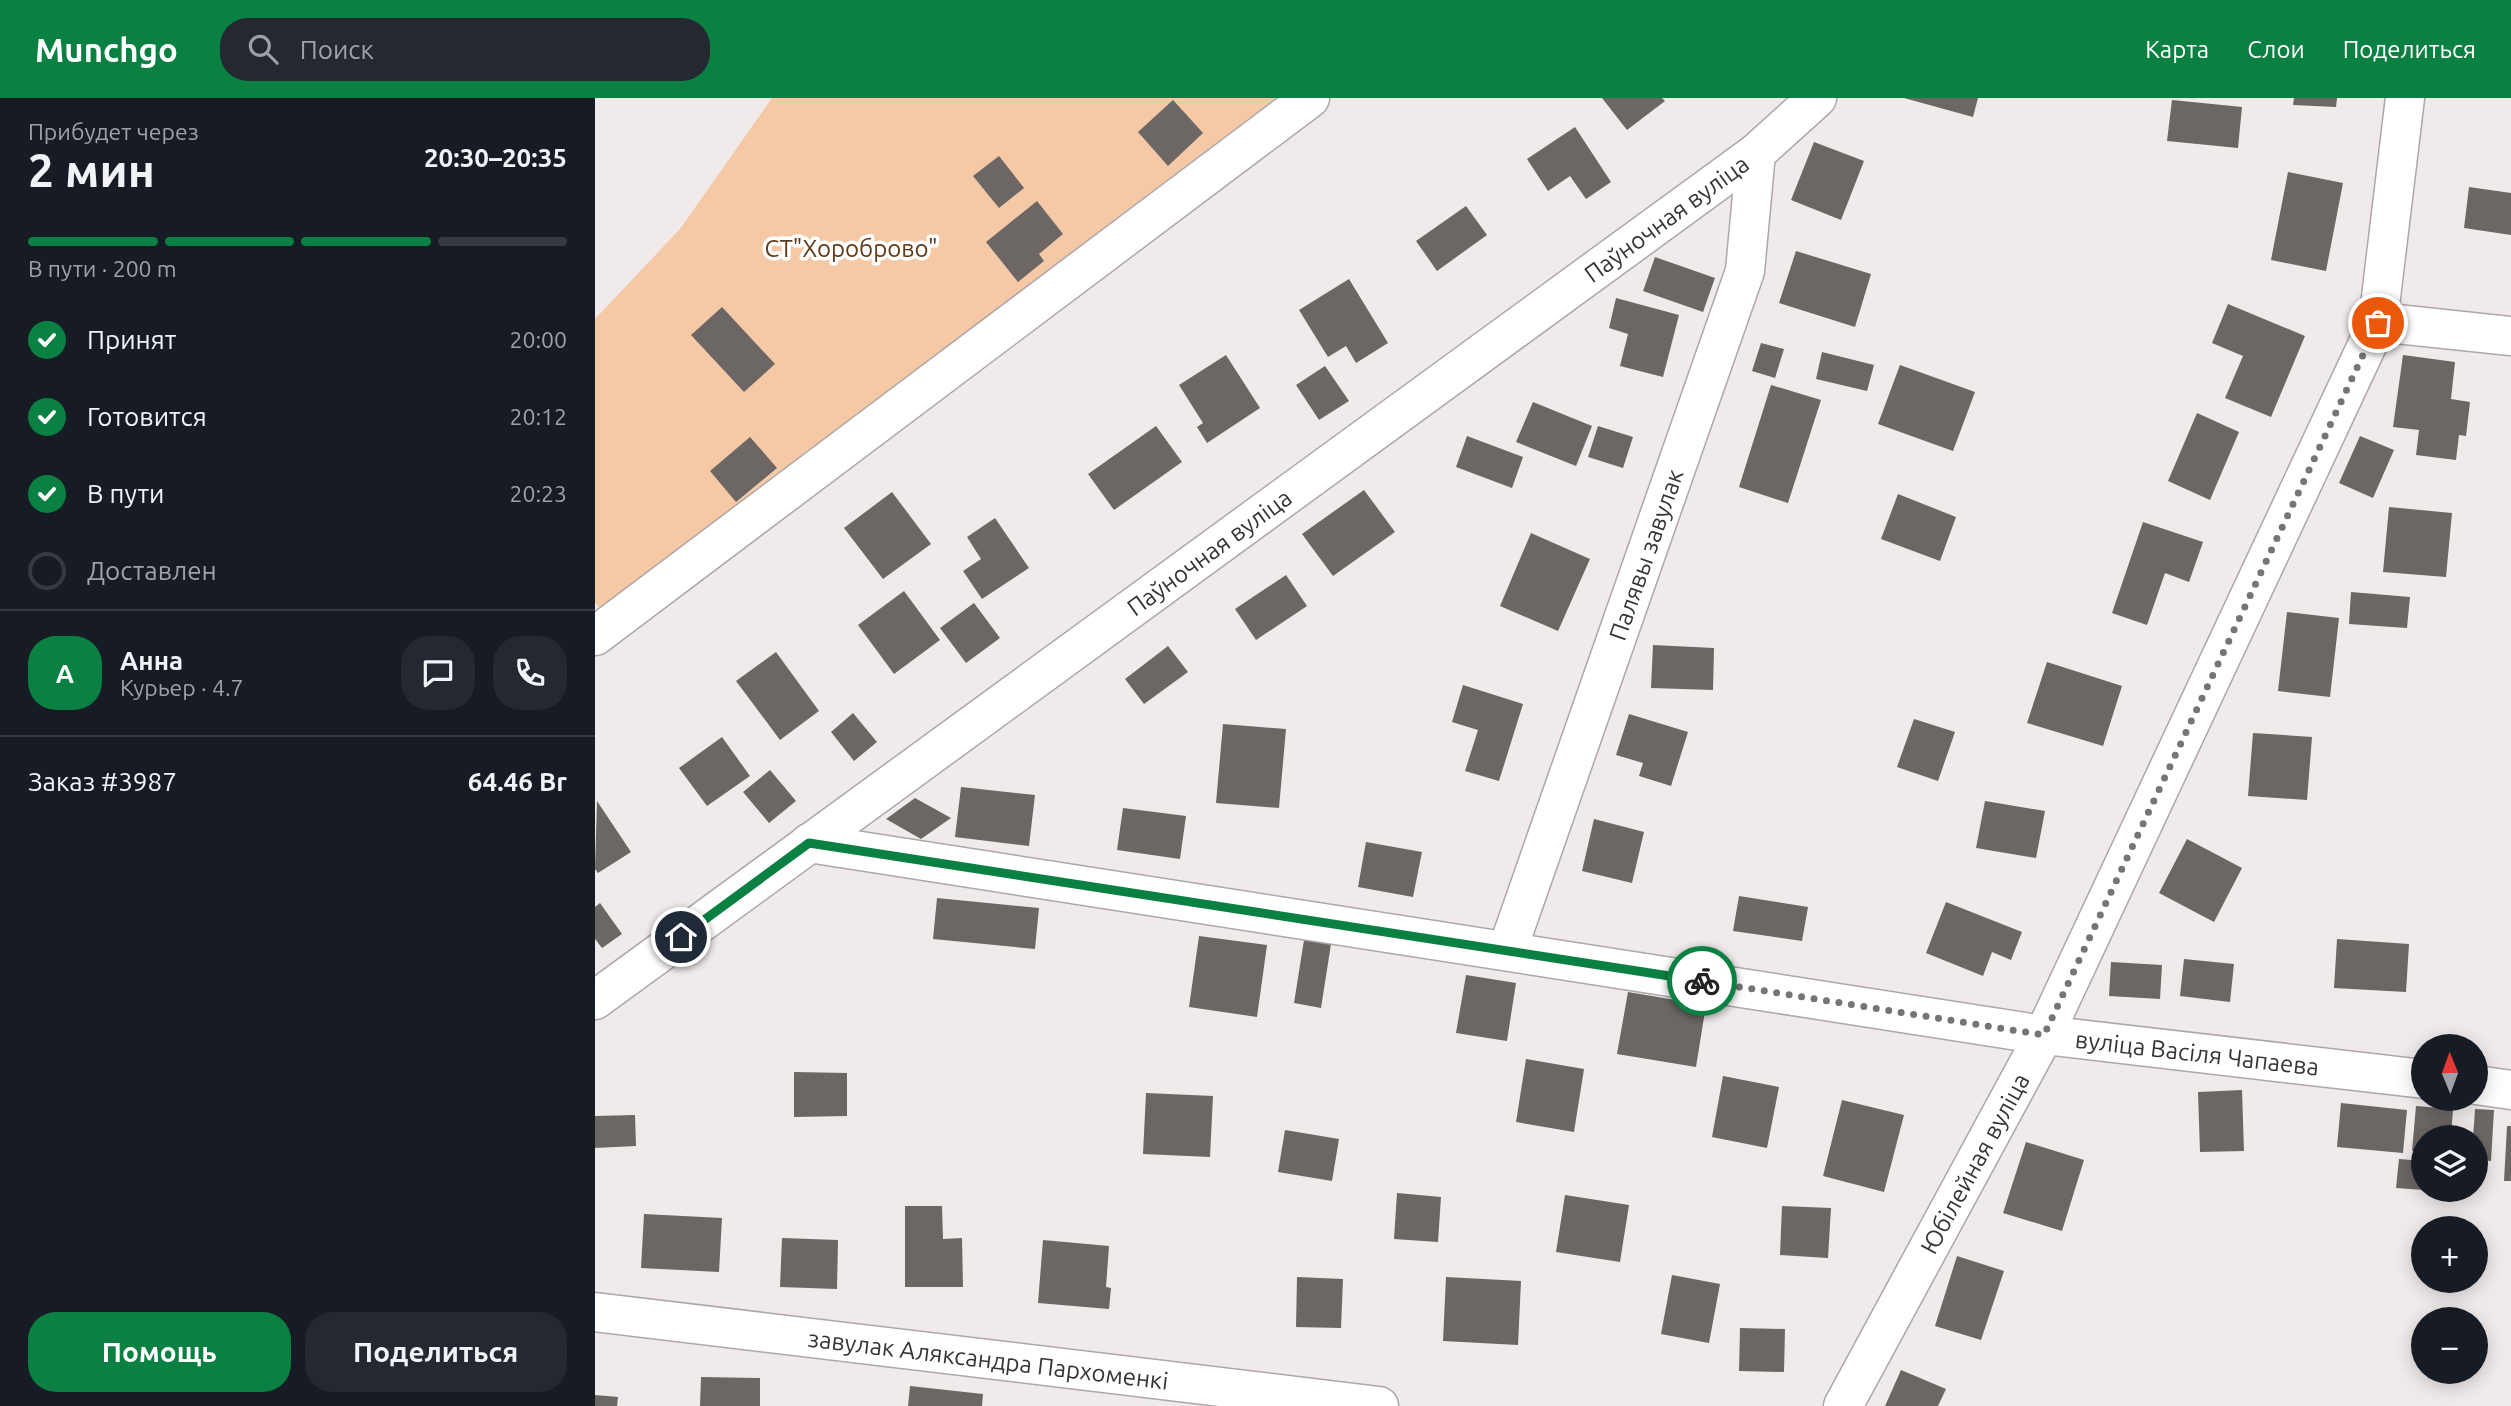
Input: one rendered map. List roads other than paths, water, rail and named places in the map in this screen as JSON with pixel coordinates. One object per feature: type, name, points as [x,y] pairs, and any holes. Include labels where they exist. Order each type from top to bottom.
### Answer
[{"type":"street","points":[[595,636],[1310,98]]},
{"type":"street","name":"Паўночная вуліца","points":[[595,1000],[1756,152],[1817,98]]},
{"type":"street","name":"Юбілейная вуліца","points":[[1843,1406],[2044,1035],[2378,323],[2405,98]]},
{"type":"street","name":"Палявы завулак","points":[[1507,951],[1745,271],[1756,152]]},
{"type":"street","points":[[2378,323],[2511,336]]},
{"type":"street","name":"вуліца Васіля Чапаева","points":[[809,843],[2044,1035],[2411,1077]]},
{"type":"street","points":[[2489,1087],[2511,1090]]},
{"type":"street","name":"завулак Аляксандра Пархоменкі","points":[[595,1312],[1379,1406]]},
{"type":"park label","name":"СТ\"Хороброво\"","points":[[851,248]]}]
